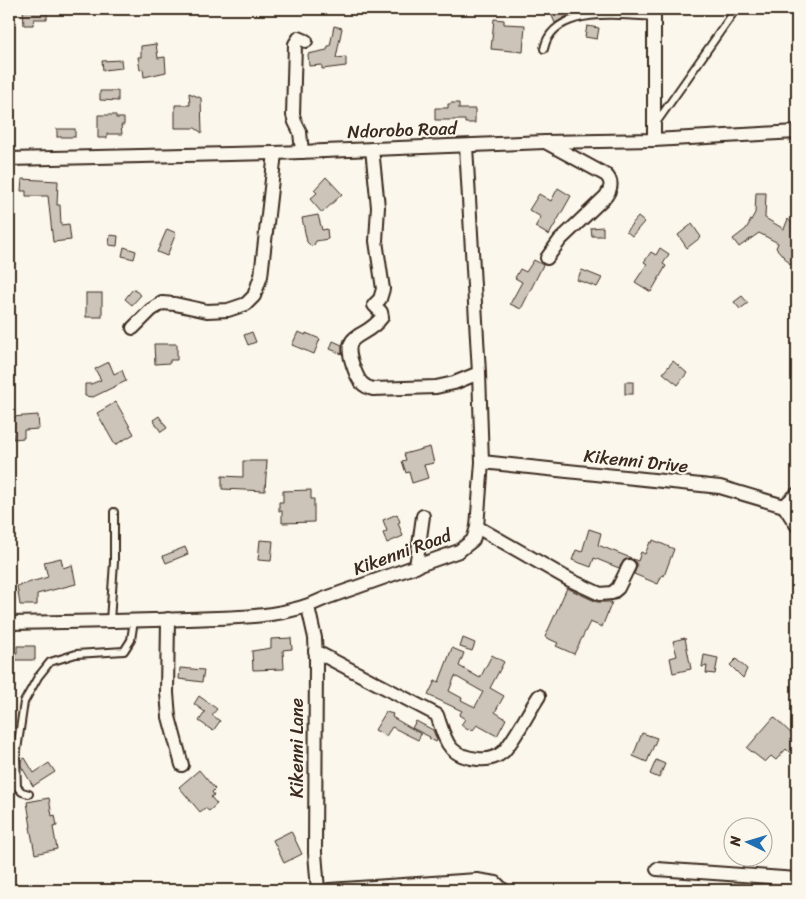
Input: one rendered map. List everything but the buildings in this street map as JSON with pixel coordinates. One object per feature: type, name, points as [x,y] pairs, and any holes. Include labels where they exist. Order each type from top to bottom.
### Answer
[{"type":"street","points":[[654,13],[654,140]]},
{"type":"street","points":[[302,152],[300,132],[294,115],[295,44],[299,38],[306,41]]},
{"type":"street","name":"Ndorobo Road","points":[[9,159],[302,152],[545,142],[654,140],[797,132]]},
{"type":"street","points":[[545,142],[606,175],[611,183],[606,196],[560,240],[547,258]]},
{"type":"street","name":"Kikenni Road","points":[[9,623],[250,616],[281,613],[308,607],[326,598],[459,552],[468,546],[473,540],[477,528],[482,462],[479,373],[466,146]]},
{"type":"street","points":[[372,149],[378,207],[376,241],[383,289],[380,298],[374,305],[381,312],[382,317],[348,347],[360,381],[365,387],[373,390],[436,387],[454,383],[479,373]]},
{"type":"street","points":[[133,328],[151,310],[162,303],[207,311],[228,310],[246,304],[254,296],[260,276],[275,152]]},
{"type":"street","name":"Kikenni Drive","points":[[482,462],[720,487],[784,506]]},
{"type":"street","points":[[797,494],[784,506],[797,526]]},
{"type":"street","points":[[416,567],[423,516]]},
{"type":"street","points":[[477,528],[570,580],[600,594],[612,593],[618,588],[629,566]]},
{"type":"street","name":"Kikenni Lane","points":[[308,607],[316,651],[315,852],[318,890]]},
{"type":"street","points":[[168,619],[166,693],[169,717],[182,765]]},
{"type":"street","points":[[316,651],[437,715],[449,746],[458,756],[467,758],[482,760],[496,757],[504,750],[539,696]]},
{"type":"street","points":[[657,869],[797,879]]},
{"type":"street","points":[[330,890],[477,880],[496,883],[503,890]]},
{"type":"lane","points":[[654,126],[736,9]]},
{"type":"lane","points":[[544,49],[548,37],[556,28],[576,19],[593,15],[654,13]]},
{"type":"lane","points":[[110,621],[114,562],[114,512]]},
{"type":"lane","points":[[29,794],[22,792],[17,787],[16,757],[24,702],[38,677],[50,662],[76,654],[124,651],[132,640],[134,620]]}]
